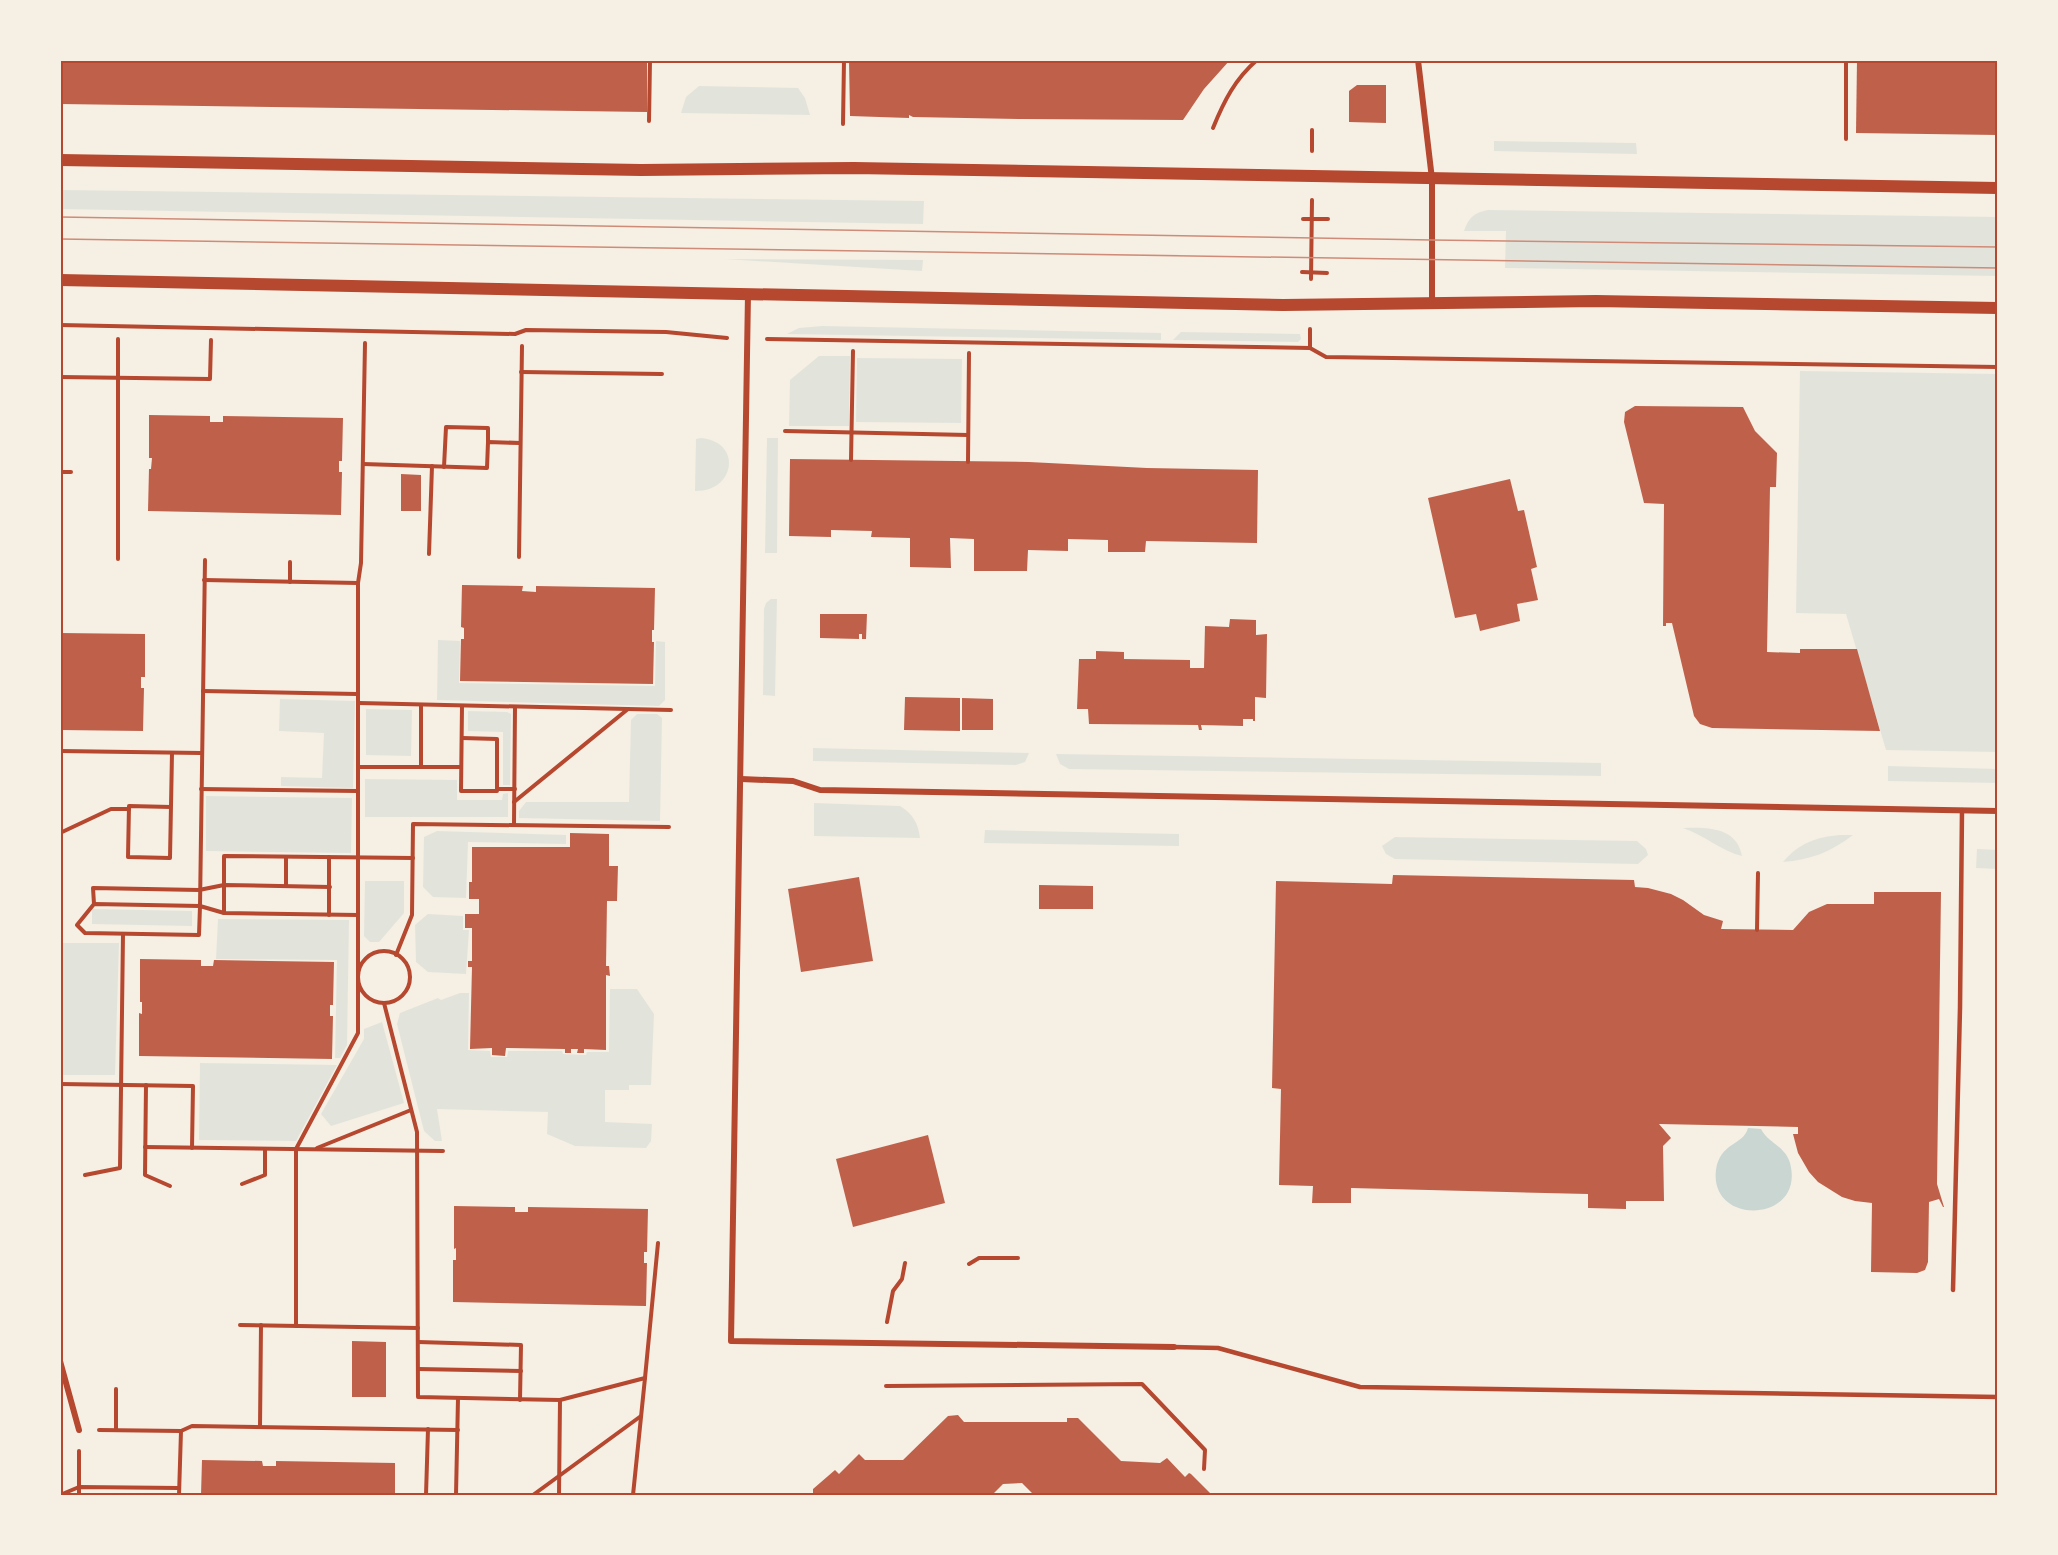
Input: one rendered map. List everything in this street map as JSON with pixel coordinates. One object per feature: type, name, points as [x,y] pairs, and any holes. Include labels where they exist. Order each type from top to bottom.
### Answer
[{"type":"main road","points":[[60,160],[641,170],[854,168],[1998,188]]},
{"type":"main road","points":[[60,280],[1292,306],[1620,301],[1998,308]]},
{"type":"street","points":[[1418,60],[1432,179],[1432,303]]},
{"type":"street","points":[[748,294],[730,1341],[1174,1347]]},
{"type":"street","points":[[741,779],[793,782],[813,789],[831,790],[1998,811]]},
{"type":"street","points":[[60,1361],[80,1430]]},
{"type":"lane","points":[[1953,1290],[1962,810]]},
{"type":"lane","points":[[1174,1347],[1218,1348],[1360,1387],[1998,1397]]},
{"type":"path","points":[[649,121],[650,60]]},
{"type":"path","points":[[843,124],[844,60]]},
{"type":"path","points":[[1213,128],[1224,99],[1242,73],[1257,60]]},
{"type":"path","points":[[1846,60],[1846,140]]},
{"type":"path","points":[[1312,130],[1312,153]]},
{"type":"path","points":[[1311,281],[1312,203]]},
{"type":"path","points":[[1303,219],[1328,219]]},
{"type":"path","points":[[1302,272],[1328,273]]},
{"type":"path","points":[[60,325],[515,334],[526,330],[666,332],[718,338]]},
{"type":"path","points":[[1310,330],[1310,348]]},
{"type":"path","points":[[118,339],[118,559]]},
{"type":"path","points":[[777,339],[1310,348],[1326,357],[1998,368]]},
{"type":"path","points":[[60,377],[210,380],[211,340]]},
{"type":"path","points":[[296,1326],[296,1149],[358,1034],[358,583],[361,563],[365,343]]},
{"type":"path","points":[[519,557],[522,346]]},
{"type":"path","points":[[851,460],[853,351]]},
{"type":"path","points":[[968,462],[969,353]]},
{"type":"path","points":[[521,372],[662,374]]},
{"type":"path","points":[[363,464],[444,467],[488,468],[488,428],[446,427],[444,467]]},
{"type":"path","points":[[785,431],[968,435]]},
{"type":"path","points":[[488,442],[520,442]]},
{"type":"path","points":[[429,554],[432,466]]},
{"type":"path","points":[[60,472],[71,472]]},
{"type":"path","points":[[205,560],[201,753],[199,890],[200,906],[199,935],[85,933],[77,925],[94,904],[93,888],[199,890],[224,885],[330,887]]},
{"type":"path","points":[[290,562],[290,582]]},
{"type":"path","points":[[204,580],[358,583]]},
{"type":"path","points":[[203,691],[357,694]]},
{"type":"path","points":[[359,703],[671,710]]},
{"type":"path","points":[[421,705],[421,767]]},
{"type":"path","points":[[462,706],[461,791],[514,789]]},
{"type":"path","points":[[514,825],[515,707]]},
{"type":"path","points":[[514,802],[628,709]]},
{"type":"path","points":[[462,738],[497,739],[497,789]]},
{"type":"path","points":[[60,752],[201,753]]},
{"type":"path","points":[[129,809],[128,857],[170,858],[172,753]]},
{"type":"path","points":[[358,767],[461,767]]},
{"type":"path","points":[[201,789],[358,791]]},
{"type":"path","points":[[60,833],[111,809],[129,809],[129,806],[171,807]]},
{"type":"path","points":[[396,955],[412,915],[413,824],[669,827]]},
{"type":"path","points":[[224,913],[224,856],[413,858]]},
{"type":"path","points":[[286,857],[286,886]]},
{"type":"path","points":[[329,857],[329,915]]},
{"type":"path","points":[[1757,930],[1758,873]]},
{"type":"path","points":[[94,904],[200,906],[224,913],[358,915]]},
{"type":"path","points":[[86,1175],[120,1168],[123,934]]},
{"type":"path","points":[[379,952],[390,952],[396,955],[408,966],[410,978],[407,989],[400,998],[389,1003],[378,1003],[368,998],[360,989],[358,977],[361,966],[368,957],[379,952]]},
{"type":"path","points":[[384,1003],[417,1132],[418,1397],[560,1401],[645,1378]]},
{"type":"path","points":[[60,1084],[193,1086],[192,1148]]},
{"type":"path","points":[[146,1085],[145,1175],[170,1186]]},
{"type":"path","points":[[313,1149],[411,1110]]},
{"type":"path","points":[[146,1147],[442,1151]]},
{"type":"path","points":[[242,1184],[265,1175],[265,1149]]},
{"type":"path","points":[[633,1495],[658,1243]]},
{"type":"path","points":[[969,1264],[979,1258],[1017,1258]]},
{"type":"path","points":[[886,1343],[887,1312],[893,1291],[902,1279],[905,1263]]},
{"type":"path","points":[[240,1325],[418,1328]]},
{"type":"path","points":[[260,1427],[261,1325]]},
{"type":"path","points":[[418,1342],[521,1345],[520,1400]]},
{"type":"path","points":[[418,1369],[520,1371]]},
{"type":"path","points":[[886,1386],[1142,1384],[1205,1450],[1204,1469]]},
{"type":"path","points":[[116,1389],[116,1430]]},
{"type":"path","points":[[456,1495],[458,1398]]},
{"type":"path","points":[[559,1495],[560,1401]]},
{"type":"path","points":[[533,1495],[641,1416]]},
{"type":"path","points":[[79,1495],[80,1430],[180,1431],[192,1426],[458,1430]]},
{"type":"path","points":[[426,1495],[428,1429]]},
{"type":"path","points":[[179,1495],[180,1431]]},
{"type":"path","points":[[60,1495],[79,1487],[179,1488]]},
{"type":"shaded area","points":[[699,86],[798,88],[805,98],[810,115],[681,113],[686,97]]},
{"type":"shaded area","points":[[1494,141],[1636,143],[1637,154],[1494,151]]},
{"type":"shaded area","points":[[60,190],[924,201],[923,224],[60,209]]},
{"type":"shaded area","points":[[1488,210],[1998,217],[1998,276],[1505,268],[1506,231],[1464,231],[1473,216]]},
{"type":"shaded area","points":[[725,259],[923,260],[922,271]]},
{"type":"shaded area","points":[[822,326],[1161,333],[1161,340],[787,334],[799,328]]},
{"type":"shaded area","points":[[1181,332],[1300,334],[1301,339],[1298,342],[1173,340]]},
{"type":"shaded area","points":[[819,356],[850,356],[849,426],[789,426],[790,380]]},
{"type":"shaded area","points":[[857,358],[962,359],[961,423],[856,422]]},
{"type":"shaded area","points":[[1800,371],[1998,374],[1998,752],[1886,750],[1846,614],[1796,613]]},
{"type":"shaded area","points":[[767,438],[778,438],[777,553],[765,553]]},
{"type":"shaded area","points":[[696,439],[714,441],[723,448],[728,457],[729,466],[726,476],[719,484],[695,491]]},
{"type":"shaded area","points":[[771,599],[777,599],[775,696],[763,695],[764,609],[766,603]]},
{"type":"shaded area","points":[[438,640],[460,641],[459,683],[655,686],[656,641],[665,642],[665,700],[659,706],[437,700]]},
{"type":"shaded area","points":[[280,699],[355,701],[353,788],[281,786],[281,777],[322,778],[324,733],[279,731]]},
{"type":"shaded area","points":[[366,709],[412,710],[411,756],[366,755]]},
{"type":"shaded area","points":[[468,711],[511,714],[510,785],[503,785],[503,732],[468,731]]},
{"type":"shaded area","points":[[637,714],[657,714],[662,718],[660,821],[519,818],[519,811],[526,802],[629,802],[631,720]]},
{"type":"shaded area","points":[[813,748],[1029,753],[1025,762],[1016,765],[813,761]]},
{"type":"shaded area","points":[[1056,754],[1601,763],[1601,776],[1069,769],[1060,764]]},
{"type":"shaded area","points":[[1888,766],[1998,769],[1998,783],[1888,781]]},
{"type":"shaded area","points":[[365,779],[457,780],[457,800],[502,800],[503,794],[508,793],[508,817],[365,817]]},
{"type":"shaded area","points":[[206,796],[352,798],[351,853],[206,851]]},
{"type":"shaded area","points":[[814,803],[900,806],[914,819],[920,838],[814,836]]},
{"type":"shaded area","points":[[1683,828],[1711,829],[1727,834],[1739,846],[1742,856],[1727,850]]},
{"type":"shaded area","points":[[985,830],[1179,834],[1179,846],[984,843]]},
{"type":"shaded area","points":[[437,831],[566,835],[566,844],[468,842],[466,898],[433,897],[423,887],[424,837]]},
{"type":"shaded area","points":[[1840,835],[1853,835],[1820,854],[1783,862],[1795,850],[1808,842]]},
{"type":"shaded area","points":[[1395,837],[1637,841],[1646,849],[1648,855],[1638,864],[1395,859],[1386,854],[1382,846]]},
{"type":"shaded area","points":[[1977,849],[1998,850],[1998,869],[1976,868]]},
{"type":"shaded area","points":[[365,881],[404,881],[404,913],[379,942],[370,942],[364,936]]},
{"type":"shaded area","points":[[92,909],[192,911],[192,926],[92,924]]},
{"type":"shaded area","points":[[428,914],[463,916],[463,930],[469,930],[466,974],[428,972],[416,962],[415,925]]},
{"type":"shaded area","points":[[218,919],[349,920],[347,1045],[340,1058],[335,1058],[337,960],[216,959]]},
{"type":"shaded area","points":[[60,943],[119,943],[115,1075],[60,1075]]},
{"type":"shaded area","points":[[610,989],[637,989],[654,1014],[651,1085],[629,1085],[629,1090],[605,1090],[605,1122],[652,1124],[651,1141],[646,1148],[575,1146],[547,1134],[548,1112],[437,1109],[442,1141],[435,1141],[424,1131],[397,1024],[400,1013],[438,998],[441,1000],[460,993],[469,993],[468,1050],[490,1051],[491,1057],[507,1057],[508,1051],[562,1051],[563,1054],[586,1055],[587,1052],[609,1052]]},
{"type":"shaded area","points":[[382,1022],[404,1103],[331,1126],[321,1114],[364,1039],[364,1029]]},
{"type":"shaded area","points":[[200,1063],[337,1065],[296,1141],[199,1140]]},
{"type":"shaded area","points":[[1748,1128],[1761,1129],[1784,1152],[1790,1163],[1791,1183],[1784,1197],[1772,1207],[1756,1210],[1741,1209],[1727,1201],[1718,1189],[1716,1170],[1718,1161],[1727,1149],[1745,1134]]},
{"type":"building","points":[[60,60],[647,60],[647,112],[60,104]]},
{"type":"building","points":[[849,60],[1230,60],[1204,89],[1183,120],[850,116]]},
{"type":"building","points":[[1857,60],[1998,60],[1998,135],[1856,133]]},
{"type":"building","points":[[1357,85],[1386,85],[1386,123],[1349,122],[1349,91]]},
{"type":"building","points":[[1635,406],[1743,407],[1755,431],[1777,453],[1776,487],[1770,487],[1767,652],[1800,653],[1800,649],[1857,649],[1880,731],[1712,728],[1700,724],[1694,716],[1672,623],[1666,623],[1666,626],[1663,626],[1664,504],[1644,503],[1624,422],[1625,412]]},
{"type":"building","points":[[149,415],[210,416],[210,422],[223,422],[223,416],[343,418],[342,461],[339,461],[339,472],[342,472],[341,515],[148,511],[149,469],[151,469],[152,458],[149,458]]},
{"type":"building","points":[[790,459],[1029,462],[1147,468],[1258,470],[1257,543],[1146,541],[1145,552],[1108,552],[1108,540],[1068,539],[1068,551],[1028,550],[1027,571],[974,571],[974,539],[950,538],[951,568],[910,567],[910,538],[871,537],[872,531],[831,530],[831,537],[789,536]]},
{"type":"building","points":[[401,474],[421,475],[421,511],[401,511]]},
{"type":"building","points":[[1510,479],[1518,511],[1524,510],[1537,567],[1531,569],[1538,600],[1517,604],[1520,621],[1480,631],[1476,614],[1455,618],[1428,498]]},
{"type":"building","points":[[462,585],[523,586],[522,591],[536,592],[536,586],[655,588],[654,630],[652,630],[653,684],[460,681],[461,639],[464,639],[464,628],[461,627]]},
{"type":"building","points":[[820,614],[867,614],[866,639],[862,639],[862,634],[859,634],[859,639],[820,638]]},
{"type":"building","points":[[1230,619],[1256,620],[1256,635],[1267,634],[1266,698],[1255,697],[1255,721],[1243,719],[1243,726],[1201,725],[1202,730],[1199,730],[1198,725],[1089,724],[1088,709],[1077,709],[1079,659],[1096,659],[1096,651],[1124,652],[1124,659],[1190,660],[1190,668],[1204,668],[1205,626],[1229,627]]},
{"type":"building","points":[[60,633],[145,634],[145,677],[141,677],[141,688],[144,688],[143,731],[60,730]]},
{"type":"building","points":[[905,697],[960,698],[960,731],[904,730]]},
{"type":"building","points":[[962,698],[993,699],[993,730],[962,730]]},
{"type":"building","points":[[570,833],[609,834],[609,866],[618,866],[617,901],[607,901],[606,966],[609,966],[610,976],[606,975],[606,1050],[584,1049],[584,1053],[577,1053],[578,1049],[571,1049],[571,1053],[565,1053],[565,1049],[506,1048],[505,1056],[492,1055],[492,1048],[470,1049],[472,967],[468,967],[468,961],[472,961],[472,928],[465,928],[465,914],[479,914],[479,899],[469,899],[469,882],[472,882],[472,847],[570,847]]},
{"type":"building","points":[[1393,875],[1634,880],[1635,887],[1671,894],[1704,915],[1723,921],[1721,929],[1793,930],[1809,912],[1827,904],[1874,904],[1874,892],[1941,892],[1937,1184],[1944,1207],[1939,1199],[1929,1202],[1928,1262],[1925,1270],[1917,1273],[1871,1272],[1872,1203],[1842,1197],[1818,1182],[1798,1153],[1793,1134],[1798,1134],[1798,1127],[1659,1124],[1671,1138],[1663,1146],[1664,1201],[1626,1201],[1626,1209],[1588,1208],[1588,1194],[1351,1188],[1351,1203],[1312,1203],[1313,1186],[1279,1185],[1281,1089],[1272,1088],[1276,881],[1392,884]]},
{"type":"building","points":[[859,877],[873,961],[801,972],[788,889]]},
{"type":"building","points":[[1039,885],[1093,886],[1093,909],[1039,909]]},
{"type":"building","points":[[140,959],[201,960],[201,966],[213,966],[214,960],[334,962],[333,1005],[330,1005],[330,1016],[333,1016],[332,1059],[139,1056],[139,1013],[142,1014]]},
{"type":"building","points":[[928,1135],[945,1203],[853,1227],[836,1159]]},
{"type":"building","points":[[454,1206],[515,1207],[515,1212],[528,1212],[528,1207],[648,1209],[647,1252],[644,1252],[644,1263],[647,1263],[646,1306],[453,1302],[453,1260],[456,1260]]},
{"type":"building","points":[[352,1341],[386,1342],[386,1397],[352,1397]]},
{"type":"building","points":[[958,1415],[964,1422],[1067,1422],[1067,1418],[1078,1418],[1121,1461],[1160,1463],[1167,1458],[1185,1477],[1191,1474],[1212,1495],[1034,1495],[1022,1483],[1003,1484],[992,1495],[813,1495],[813,1489],[835,1470],[839,1474],[859,1454],[865,1460],[903,1460],[948,1416]]},
{"type":"building","points":[[202,1460],[262,1461],[263,1466],[276,1466],[276,1461],[395,1463],[395,1495],[201,1495]]},
{"type":"tram line","points":[[60,217],[1998,247]]},
{"type":"tram line","points":[[60,239],[1998,268]]}]
